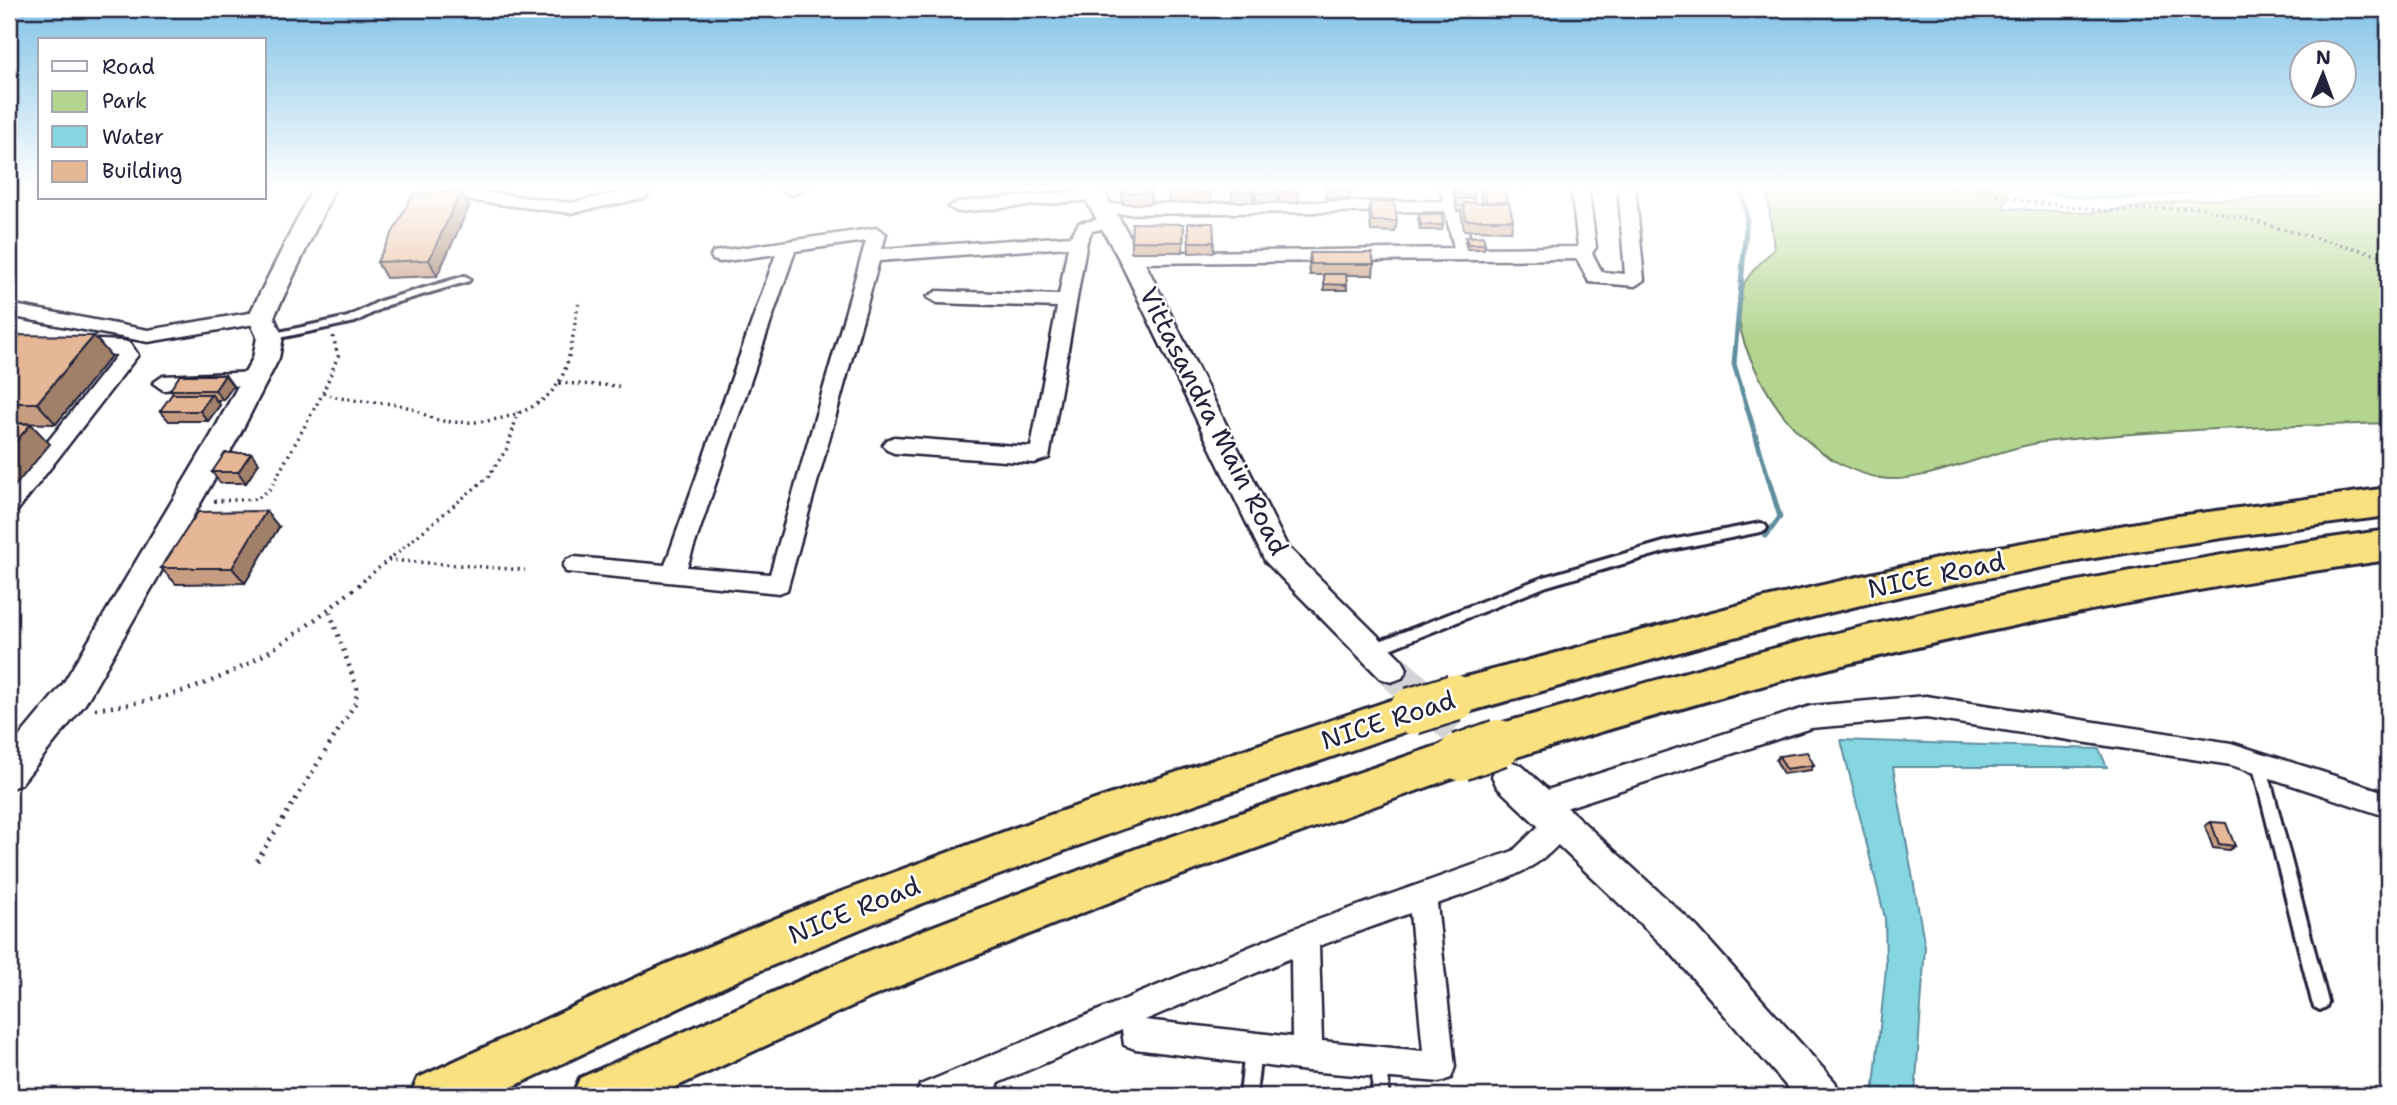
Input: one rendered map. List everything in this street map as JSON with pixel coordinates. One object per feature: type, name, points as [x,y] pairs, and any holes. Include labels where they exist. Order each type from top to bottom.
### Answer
[{"type":"highway","name":"NICE Road","points":[[436,1096],[672,986],[829,918],[1094,818],[1433,704],[1812,602],[1970,567],[2249,519],[2388,502]]},
{"type":"highway","name":"NICE Road","points":[[598,1096],[853,981],[1138,869],[1489,759],[1752,672],[1919,630],[2218,569],[2388,545]]},
{"type":"street","points":[[9,774],[74,694],[256,379],[266,358],[265,327],[303,238]]},
{"type":"street","points":[[720,256],[851,238]]},
{"type":"street","points":[[574,566],[779,584],[876,238]]},
{"type":"street","points":[[894,445],[1034,455],[1041,453],[1080,238]]},
{"type":"street","name":"Vittasandra Main Road","points":[[1119,238],[1276,553],[1381,660]]},
{"type":"street","points":[[1460,238],[1464,254]]},
{"type":"street","points":[[1583,253],[1587,247],[1586,238]]},
{"type":"street","points":[[1583,253],[1596,278],[1636,280],[1632,238]]},
{"type":"street","points":[[871,256],[1078,241]]},
{"type":"street","points":[[673,575],[788,246]]},
{"type":"street","points":[[1130,257],[1583,253]]},
{"type":"street","points":[[937,297],[1068,301]]},
{"type":"street","points":[[9,310],[148,336],[265,327]]},
{"type":"street","points":[[9,505],[128,355],[123,348],[51,346]]},
{"type":"street","points":[[163,383],[256,379]]},
{"type":"street","points":[[931,1096],[983,1084],[1305,938],[1522,860],[1550,813],[1811,717],[1926,707],[2231,754],[2388,805]]},
{"type":"street","points":[[1489,759],[1683,939],[1821,1096]]},
{"type":"street","points":[[1135,1034],[1254,1046],[1307,1056],[1440,1067],[1422,895]]},
{"type":"street","points":[[1305,938],[1307,1056]]},
{"type":"lane","points":[[265,327],[313,327],[351,320],[384,303],[465,279]]},
{"type":"lane","points":[[1381,660],[1544,582],[1671,545],[1761,528]]},
{"type":"lane","points":[[2259,763],[2320,1002]]},
{"type":"lane","points":[[1248,1096],[1254,1046]]},
{"type":"lane","points":[[1380,1096],[1381,1063]]},
{"type":"path","points":[[2315,238],[2388,257]]},
{"type":"path","points":[[323,393],[354,403],[405,406],[443,421],[487,420],[518,412],[546,396],[559,383],[579,302]]},
{"type":"path","points":[[187,501],[249,500],[265,494],[323,393],[338,356],[336,341],[328,331],[313,327]]},
{"type":"path","points":[[559,383],[619,386]]},
{"type":"path","points":[[59,713],[133,705],[180,694],[222,678],[262,657],[329,609],[479,487],[508,449],[518,412]]},
{"type":"path","points":[[388,560],[525,570]]},
{"type":"path","points":[[257,861],[356,702],[357,688],[329,609]]},
{"type":"green space","points":[[1773,238],[2388,238],[2388,423],[2130,434],[2044,442],[1917,477],[1880,478],[1858,472],[1838,463],[1803,437],[1775,404],[1749,356],[1739,321],[1740,297],[1749,276],[1774,249]]},
{"type":"water","points":[[1841,740],[2099,749],[2107,767],[1893,767],[1925,947],[1915,1096],[1873,1096],[1886,968],[1885,918]]},
{"type":"building","points":[[390,238],[439,238],[429,260],[377,262]]},
{"type":"building","points":[[1131,238],[1183,238],[1183,242],[1131,241]]},
{"type":"building","points":[[1189,238],[1214,238],[1214,242],[1189,242]]},
{"type":"building","points":[[1466,238],[1483,238],[1485,244],[1468,244]]},
{"type":"building","points":[[1310,253],[1372,253],[1374,264],[1311,264]]},
{"type":"building","points":[[1324,274],[1346,274],[1347,285],[1324,284]]},
{"type":"building","points":[[9,335],[94,336],[37,403],[9,403]]},
{"type":"building","points":[[180,375],[225,375],[215,390],[170,390]]},
{"type":"building","points":[[172,394],[211,394],[200,411],[160,411]]},
{"type":"building","points":[[9,423],[31,424],[9,449]]},
{"type":"building","points":[[225,453],[251,453],[238,472],[212,472]]},
{"type":"building","points":[[266,511],[232,568],[161,568],[198,512]]},
{"type":"building","points":[[1807,752],[1814,765],[1786,769],[1779,756]]},
{"type":"building","points":[[2211,822],[2226,823],[2235,846],[2219,844]]},
{"type":"waterway","points":[[1745,238],[1734,364],[1780,517],[1766,536]]},
{"type":"tunnel","points":[[1391,669],[1489,758]]}]
